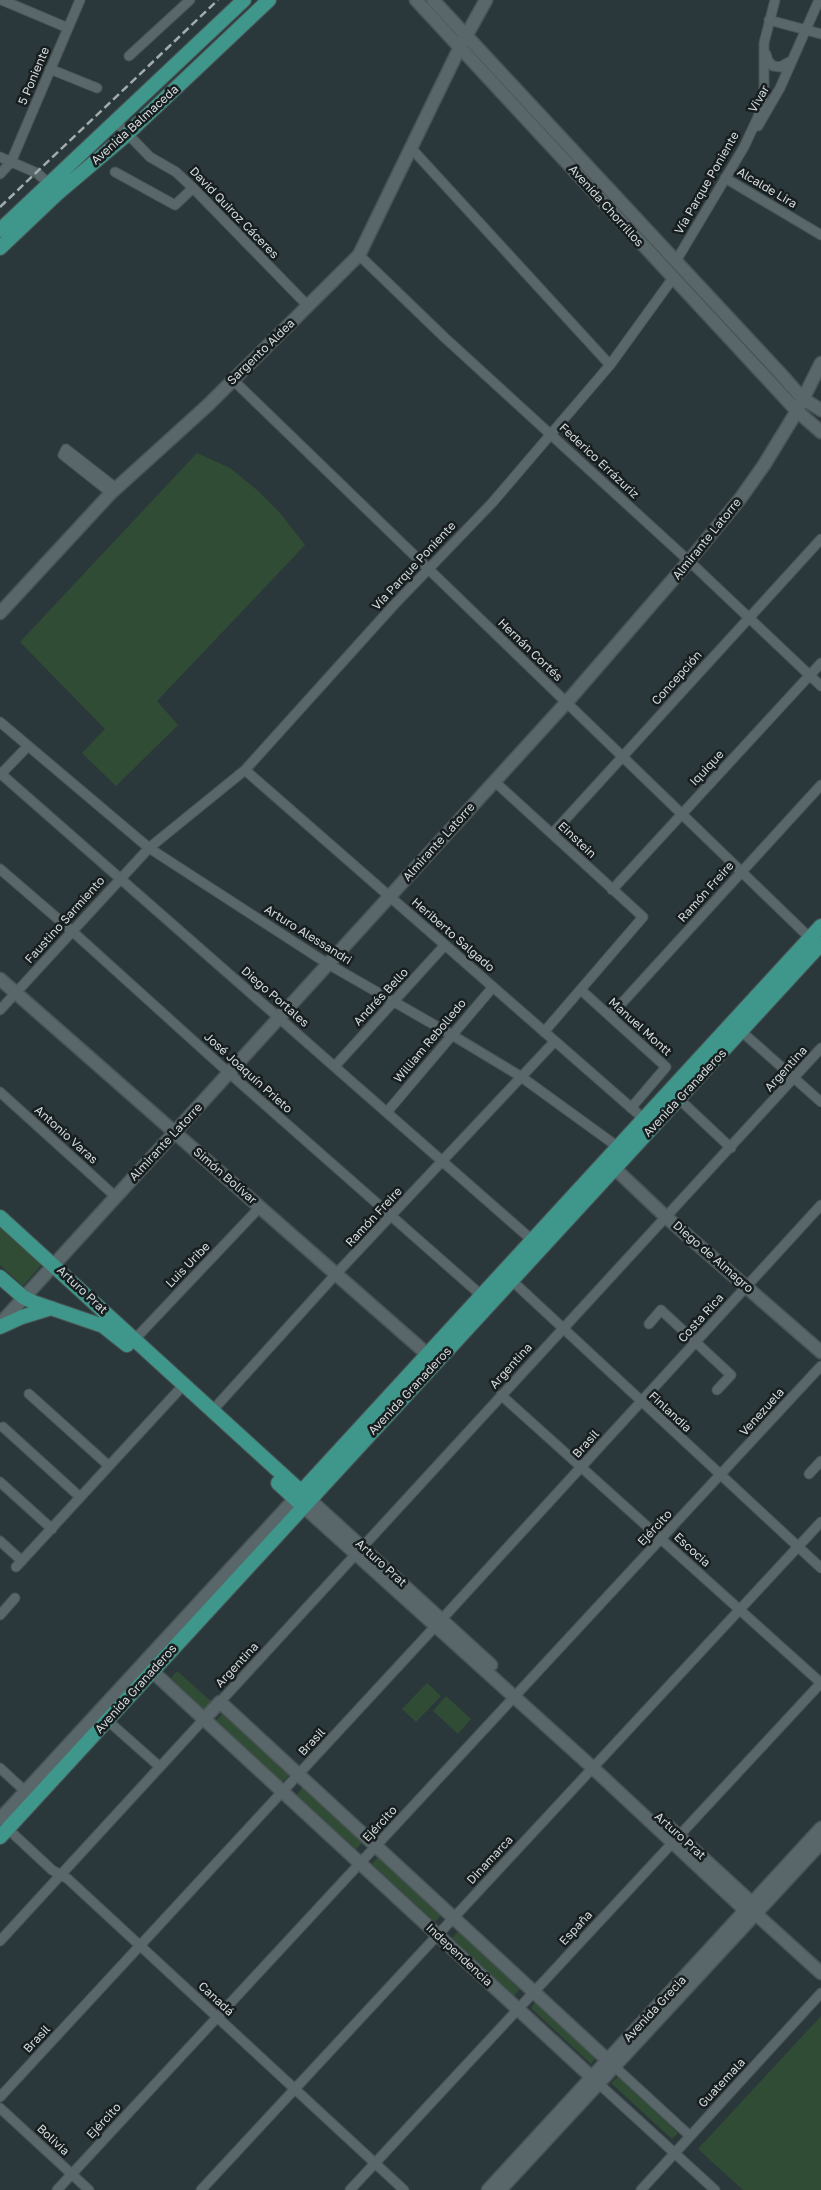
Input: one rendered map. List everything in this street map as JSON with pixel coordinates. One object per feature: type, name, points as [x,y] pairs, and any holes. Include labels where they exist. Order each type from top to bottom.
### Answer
[{"type":"main road","name":"Avenida Balmaceda","points":[[0,248],[116,122],[244,0]]},
{"type":"main road","name":"Avenida Balmaceda","points":[[0,230],[128,134],[269,0]]},
{"type":"main road","name":"Avenida Chorrillos","points":[[416,0],[460,47],[676,261],[802,398],[821,410]]},
{"type":"main road","name":"Avenida Chorrillos","points":[[433,0],[466,35],[673,278],[797,411],[821,432]]},
{"type":"main road","name":"Sargento Aldea","points":[[0,613],[114,490],[208,405],[232,379],[359,255],[460,47],[486,0]]},
{"type":"main road","name":"Almirante Latorre","points":[[0,1325],[23,1297],[566,703],[689,561],[752,483],[797,411],[821,362]]},
{"type":"main road","name":"Avenida Granaderos","points":[[3,1828],[152,1671],[427,1354],[481,1295],[507,1276],[532,1240],[679,1099],[741,1031],[816,941],[821,926]]},
{"type":"main road","name":"Avenida Granaderos","points":[[3,1828],[26,1791],[302,1499],[610,1164],[618,1147],[644,1119],[816,941]]},
{"type":"main road","name":"Simón Bolívar","points":[[0,979],[427,1354]]},
{"type":"main road","name":"Diego de Almagro","points":[[610,1164],[666,1217],[821,1352]]},
{"type":"main road","name":"Arturo Prat","points":[[0,1217],[54,1264],[212,1411],[302,1499]]},
{"type":"main road","name":"Arturo Prat","points":[[0,1276],[23,1297],[103,1326],[115,1334],[359,1550],[821,1973]]},
{"type":"main road","points":[[0,1325],[51,1308]]},
{"type":"main road","name":"Independencia","points":[[152,1671],[596,2080]]},
{"type":"main road","points":[[204,1719],[220,1702]]},
{"type":"main road","name":"Independencia","points":[[220,1702],[612,2063]]},
{"type":"main road","name":"Avenida Grecia","points":[[488,2190],[612,2063],[751,1909],[821,1828]]},
{"type":"main road","name":"Avenida Grecia","points":[[751,1909],[821,1843]]},
{"type":"main road","name":"Avenida Grecia","points":[[500,2190],[596,2080]]},
{"type":"street","points":[[2,0],[68,28]]},
{"type":"street","name":"5 Poniente","points":[[0,174],[11,162],[80,0]]},
{"type":"street","points":[[129,56],[190,0]]},
{"type":"street","name":"Vía Parque Poniente","points":[[676,261],[744,147],[758,117],[764,95],[764,47],[775,0]]},
{"type":"street","name":"Vivar","points":[[744,147],[769,109],[804,29],[819,0]]},
{"type":"street","points":[[769,20],[821,34]]},
{"type":"street","points":[[764,47],[768,61],[774,66],[780,67],[791,61]]},
{"type":"street","points":[[50,69],[97,88]]},
{"type":"street","name":"David Quiroz Cáceres","points":[[116,122],[150,157],[176,172],[193,188],[308,306]]},
{"type":"street","points":[[411,148],[610,365]]},
{"type":"street","points":[[0,157],[37,173],[54,188]]},
{"type":"street","points":[[115,172],[174,205],[193,188]]},
{"type":"street","name":"Alcalde Lira","points":[[725,178],[821,235]]},
{"type":"street","name":"Federico Errázuriz","points":[[359,255],[444,337],[689,561],[821,686]]},
{"type":"street","name":"Vía Parque Poniente","points":[[149,848],[245,770],[428,569],[492,504],[610,365],[673,278]]},
{"type":"street","name":"Hernán Cortés","points":[[232,379],[622,757],[816,941]]},
{"type":"street","points":[[66,449],[114,490],[63,455],[66,449]]},
{"type":"street","name":"Concepción","points":[[552,834],[821,538]]},
{"type":"street","name":"Iquique","points":[[612,890],[821,663]]},
{"type":"street","name":"Arturo Alessandri","points":[[0,722],[149,848],[328,964],[520,1076],[618,1147]]},
{"type":"street","points":[[0,774],[28,746]]},
{"type":"street","name":"Heriberto Salgado","points":[[245,770],[644,1119]]},
{"type":"street","name":"Diego Portales","points":[[0,774],[532,1240]]},
{"type":"street","name":"Einstein","points":[[494,781],[643,917],[580,990]]},
{"type":"street","name":"Ramón Freire","points":[[610,1016],[821,785]]},
{"type":"street","name":"Faustino Sarmiento","points":[[0,1010],[149,848]]},
{"type":"street","name":"José Joaquín Prieto","points":[[0,869],[481,1295]]},
{"type":"street","name":"Andrés Bello","points":[[335,1066],[445,946]]},
{"type":"street","name":"William Rebolledo","points":[[387,1112],[493,987]]},
{"type":"street","points":[[544,1032],[580,990]]},
{"type":"street","name":"Manuel Montt","points":[[580,990],[666,1067],[631,1108]]},
{"type":"street","points":[[741,1031],[821,1102]]},
{"type":"street","name":"Ramón Freire","points":[[212,1411],[336,1274],[444,1161],[520,1076],[555,1041]]},
{"type":"street","name":"Argentina","points":[[220,1702],[821,1048]]},
{"type":"street","name":"Antonio Varas","points":[[0,1092],[116,1197]]},
{"type":"street","points":[[679,1099],[731,1148]]},
{"type":"street","name":"Costa Rica","points":[[641,1402],[821,1205]]},
{"type":"street","name":"Luis Uribe","points":[[134,1339],[260,1207]]},
{"type":"street","name":"Finlandia","points":[[507,1276],[821,1568]]},
{"type":"street","points":[[649,1324],[661,1310],[731,1374],[717,1390]]},
{"type":"street","name":"Venezuela","points":[[720,1476],[821,1366]]},
{"type":"street","points":[[0,1541],[19,1564],[178,1390]]},
{"type":"street","points":[[29,1394],[109,1466]]},
{"type":"street","name":"Escocia","points":[[502,1395],[821,1683]]},
{"type":"street","name":"Brasil","points":[[0,2097],[641,1402]]},
{"type":"street","points":[[3,1427],[80,1498]]},
{"type":"street","points":[[809,1474],[821,1460]]},
{"type":"street","name":"Ejército","points":[[57,2190],[720,1476]]},
{"type":"street","points":[[0,1482],[52,1528]]},
{"type":"street","name":"Dinamarca","points":[[201,2190],[821,1522]]},
{"type":"street","points":[[0,1615],[16,1598]]},
{"type":"street","name":"España","points":[[350,2190],[821,1683]]},
{"type":"street","points":[[0,1941],[204,1719]]},
{"type":"street","points":[[107,1720],[160,1767]]},
{"type":"street","points":[[0,1768],[26,1791]]},
{"type":"street","name":"Canadá","points":[[3,1828],[52,1870],[68,1879],[404,2190]]},
{"type":"street","name":"Guatemala","points":[[641,2190],[821,1993]]},
{"type":"street","name":"Independencia","points":[[612,2063],[690,2136]]},
{"type":"street","name":"Independencia","points":[[596,2080],[715,2190]]},
{"type":"street","name":"Bolivia","points":[[0,2108],[89,2190]]},
{"type":"green space","points":[[197,453],[230,468],[257,490],[280,513],[305,545],[157,701],[178,725],[116,786],[82,753],[105,729],[20,642]]},
{"type":"green space","points":[[0,1225],[43,1263],[23,1286],[0,1265]]},
{"type":"green space","points":[[177,1671],[213,1703],[205,1711],[171,1678]]},
{"type":"green space","points":[[427,1683],[441,1696],[416,1722],[402,1709]]},
{"type":"green space","points":[[446,1696],[471,1719],[458,1734],[433,1711]]},
{"type":"green space","points":[[223,1713],[290,1774],[282,1783],[215,1722]]},
{"type":"green space","points":[[303,1787],[363,1842],[356,1849],[297,1795]]},
{"type":"green space","points":[[379,1856],[442,1914],[435,1922],[372,1864]]},
{"type":"green space","points":[[459,1931],[521,1988],[514,1996],[452,1938]]},
{"type":"green space","points":[[536,2001],[597,2057],[591,2064],[531,2008]]},
{"type":"green space","points":[[821,2016],[821,2190],[743,2190],[698,2149]]},
{"type":"green space","points":[[619,2076],[678,2133],[672,2139],[611,2083]]},
{"type":"railway","points":[[0,207],[218,0]]}]
